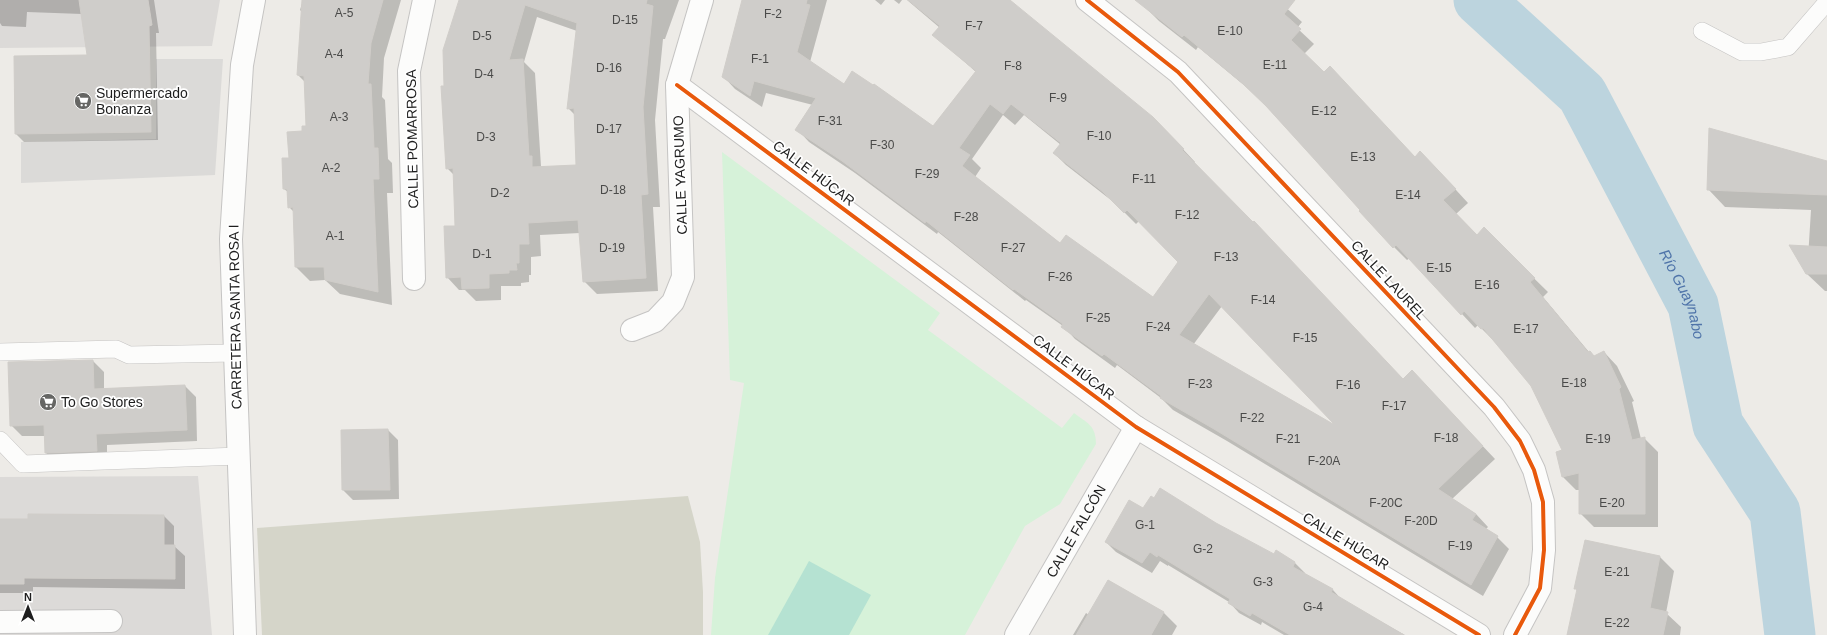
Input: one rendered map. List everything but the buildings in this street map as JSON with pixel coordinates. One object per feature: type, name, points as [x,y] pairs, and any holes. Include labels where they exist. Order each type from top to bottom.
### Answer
[{"type":"street","name":"CARRETERA SANTA ROSA I","points":[[245,635],[231,239],[242,65],[254,0]]},
{"type":"street","name":"CALLE POMARROSA","points":[[414,279],[409,72],[424,0]]},
{"type":"street","name":"CALLE YAGRUMO","points":[[632,330],[655,321],[672,302],[683,277],[678,85],[702,0]]},
{"type":"street","name":"CALLE LAUREL","points":[[1087,0],[1178,72],[1494,407],[1520,441],[1534,470],[1544,502],[1544,550],[1540,588],[1515,635]]},
{"type":"street","name":"CALLE HÚCAR","points":[[678,85],[1136,427],[1479,635]]},
{"type":"street","name":"CALLE FALCÓN","points":[[1016,635],[1136,427]]},
{"type":"street","points":[[0,622],[111,621]]},
{"type":"lane","points":[[1702,31],[1742,52],[1761,52],[1788,47],[1827,2]]},
{"type":"lane","points":[[0,352],[116,349],[129,355],[236,354]]},
{"type":"lane","points":[[0,440],[23,464],[239,456]]},
{"type":"shaded area","points":[[0,0],[220,0],[212,46],[0,48]]},
{"type":"shaded area","points":[[156,59],[223,59],[215,175],[21,183],[21,142],[156,139]]},
{"type":"shaded area","points":[[198,476],[212,635],[0,635],[0,477]]},
{"type":"shaded area","points":[[688,496],[700,542],[703,592],[703,635],[262,635],[257,528]]},
{"type":"green space","points":[[722,152],[940,313],[928,330],[1062,428],[1074,413],[1087,422],[1092,428],[1096,438],[1096,444],[1060,504],[1025,526],[965,635],[711,635],[715,578],[744,383],[730,380]]},
{"type":"green space","points":[[809,561],[871,595],[849,635],[768,635]]},
{"type":"waterway","name":"Río Guaynabo","points":[[1479,0],[1582,94],[1693,305],[1718,425],[1775,512],[1790,635]]},
{"type":"cycle path","points":[[1087,0],[1178,72],[1494,407],[1520,441],[1534,470],[1543,502],[1544,550],[1540,588],[1515,635]]},
{"type":"cycle path","points":[[677,85],[1136,427],[1479,635]]},
{"type":"place","name":"Supermercado Bonanza","points":[[83,101]]},
{"type":"place","name":"To Go Stores","points":[[48,402]]}]
